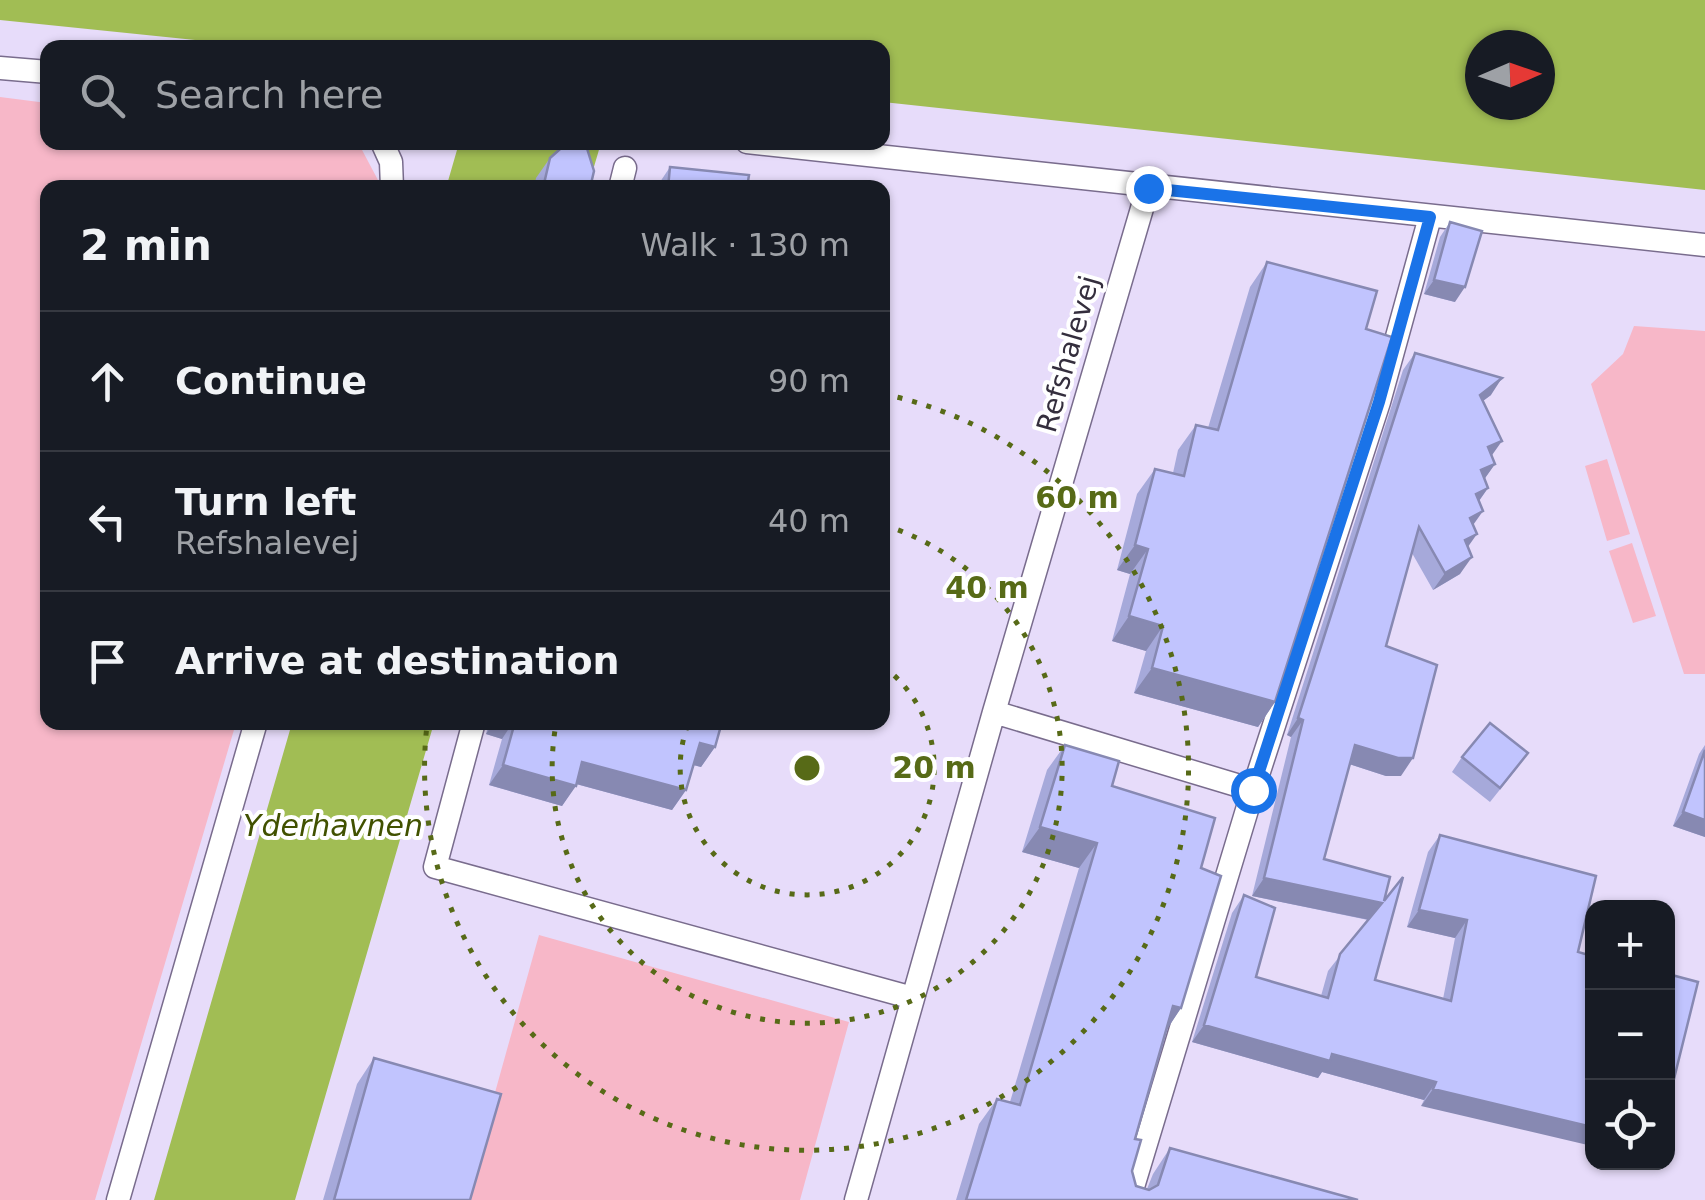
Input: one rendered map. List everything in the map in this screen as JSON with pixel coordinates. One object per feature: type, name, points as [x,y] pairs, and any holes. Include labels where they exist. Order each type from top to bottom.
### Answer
[{"type":"lane","points":[[0,68],[40,71]]},
{"type":"lane","points":[[386,150],[392,180]]},
{"type":"lane","points":[[818,150],[1705,245]]},
{"type":"lane","name":"Refshalevej","points":[[856,1200],[1148,188]]},
{"type":"lane","points":[[1129,1200],[1253,790],[1379,402],[1430,217]]},
{"type":"lane","points":[[994,712],[1253,790]]},
{"type":"lane","points":[[118,1200],[254,730]]},
{"type":"lane","points":[[472,730],[435,867],[913,998]]},
{"type":"shaded area","points":[[0,97],[40,102],[40,150],[362,150],[378,180],[40,180],[40,730],[234,730],[95,1200],[0,1200]]},
{"type":"shaded area","points":[[1634,326],[1705,331],[1705,674],[1684,674],[1591,384],[1623,354]]},
{"type":"shaded area","points":[[1607,459],[1630,534],[1607,541],[1585,466]]},
{"type":"shaded area","points":[[1632,543],[1656,616],[1633,623],[1609,551]]},
{"type":"shaded area","points":[[539,935],[849,1022],[800,1200],[465,1200]]},
{"type":"water","points":[[0,0],[1705,0],[1705,190],[890,103],[890,40],[196,40],[0,20]]},
{"type":"water","points":[[457,150],[599,150],[590,180],[448,180]]},
{"type":"water","name":"Yderhavnen","points":[[290,730],[432,730],[295,1200],[154,1200]]},
{"type":"building","points":[[559,150],[587,150],[594,171],[592,180],[545,180],[550,158]]},
{"type":"building","points":[[670,167],[749,175],[748,180],[669,180]]},
{"type":"building","points":[[1450,222],[1482,231],[1465,287],[1434,280]]},
{"type":"building","points":[[1267,262],[1377,291],[1366,329],[1392,337],[1275,702],[1152,668],[1163,626],[1129,616],[1148,549],[1135,545],[1155,469],[1184,476],[1196,425],[1218,430]]},
{"type":"building","points":[[1415,353],[1502,378],[1480,395],[1502,441],[1488,447],[1495,464],[1481,470],[1488,488],[1476,494],[1483,511],[1470,518],[1477,534],[1465,540],[1472,557],[1445,573],[1419,527],[1386,646],[1437,665],[1413,758],[1398,758],[1355,745],[1324,859],[1390,877],[1384,901],[1403,877],[1375,980],[1451,1001],[1467,920],[1419,910],[1440,835],[1596,876],[1590,900],[1585,900],[1578,952],[1585,954],[1585,1125],[1433,1089],[1436,1082],[1332,1054],[1330,1061],[1204,1025],[1244,895],[1275,908],[1256,977],[1328,998],[1340,954],[1382,903],[1264,878],[1303,720],[1298,718]]},
{"type":"building","points":[[1490,723],[1528,753],[1500,788],[1462,757]]},
{"type":"building","points":[[513,730],[720,730],[715,747],[700,743],[686,790],[582,762],[576,786],[503,765]]},
{"type":"building","points":[[1065,745],[1119,761],[1112,786],[1215,818],[1201,868],[1221,876],[1181,1008],[1173,1006],[1135,1139],[1141,1140],[1132,1171],[1136,1186],[1149,1190],[1158,1185],[1170,1148],[1358,1200],[966,1200],[997,1099],[1020,1105],[1097,843],[1040,827]]},
{"type":"building","points":[[1705,750],[1705,820],[1683,812]]},
{"type":"building","points":[[1675,976],[1698,982],[1675,1075]]},
{"type":"building","points":[[374,1058],[501,1094],[470,1200],[334,1200]]},
{"type":"route","points":[[1148,188],[1430,217],[1379,402],[1253,790]]}]
